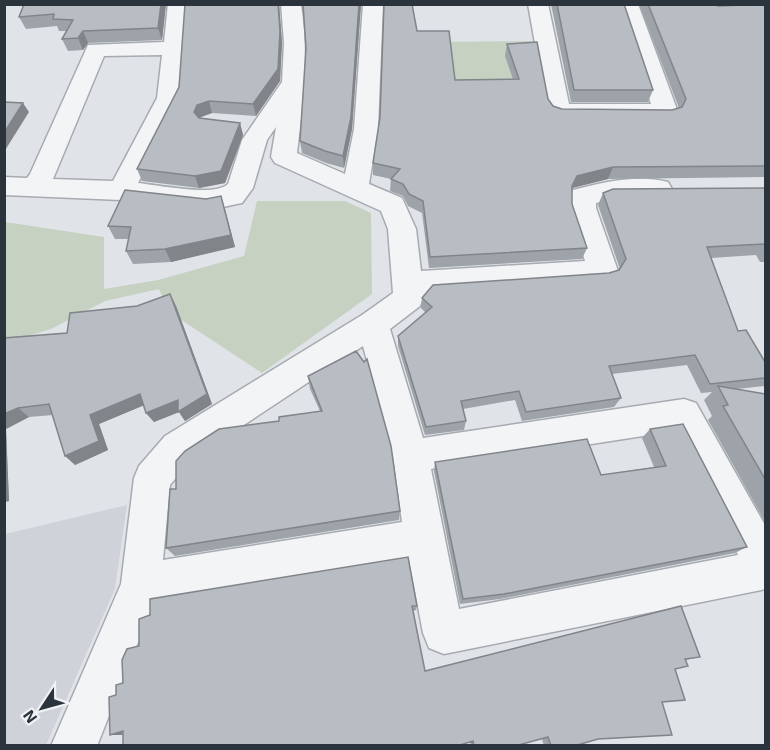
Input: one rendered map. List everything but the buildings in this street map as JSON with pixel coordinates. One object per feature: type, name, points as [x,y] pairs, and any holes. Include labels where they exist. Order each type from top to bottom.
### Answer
[{"type":"street","points":[[121,191],[169,98],[178,4]]},
{"type":"street","points":[[74,746],[110,664],[141,584],[152,478],[178,448],[373,324],[409,298],[402,229],[392,206],[284,157],[295,80],[297,34],[291,4]]},
{"type":"street","points":[[355,190],[366,129],[374,4]]},
{"type":"street","points":[[538,4],[558,111],[666,112],[628,4]]},
{"type":"street","points":[[35,187],[42,176],[96,50],[173,48]]},
{"type":"street","points":[[4,186],[121,191],[211,200],[232,196],[240,188],[255,141],[253,125],[295,80]]},
{"type":"street","points":[[407,284],[603,271],[582,208],[583,197],[608,190],[687,189]]},
{"type":"street","points":[[373,324],[411,456],[424,538],[444,633],[765,568],[684,414],[411,456]]},
{"type":"street","points":[[141,584],[424,538]]},
{"type":"shaded area","points":[[127,505],[115,589],[46,745],[5,745],[5,534]]},
{"type":"green space","points":[[531,41],[539,87],[418,88],[419,42]]},
{"type":"green space","points":[[257,201],[345,201],[371,213],[372,294],[262,373],[169,312],[159,289],[105,301],[51,329],[5,343],[5,222],[104,237],[104,289],[158,280],[244,256]]}]
